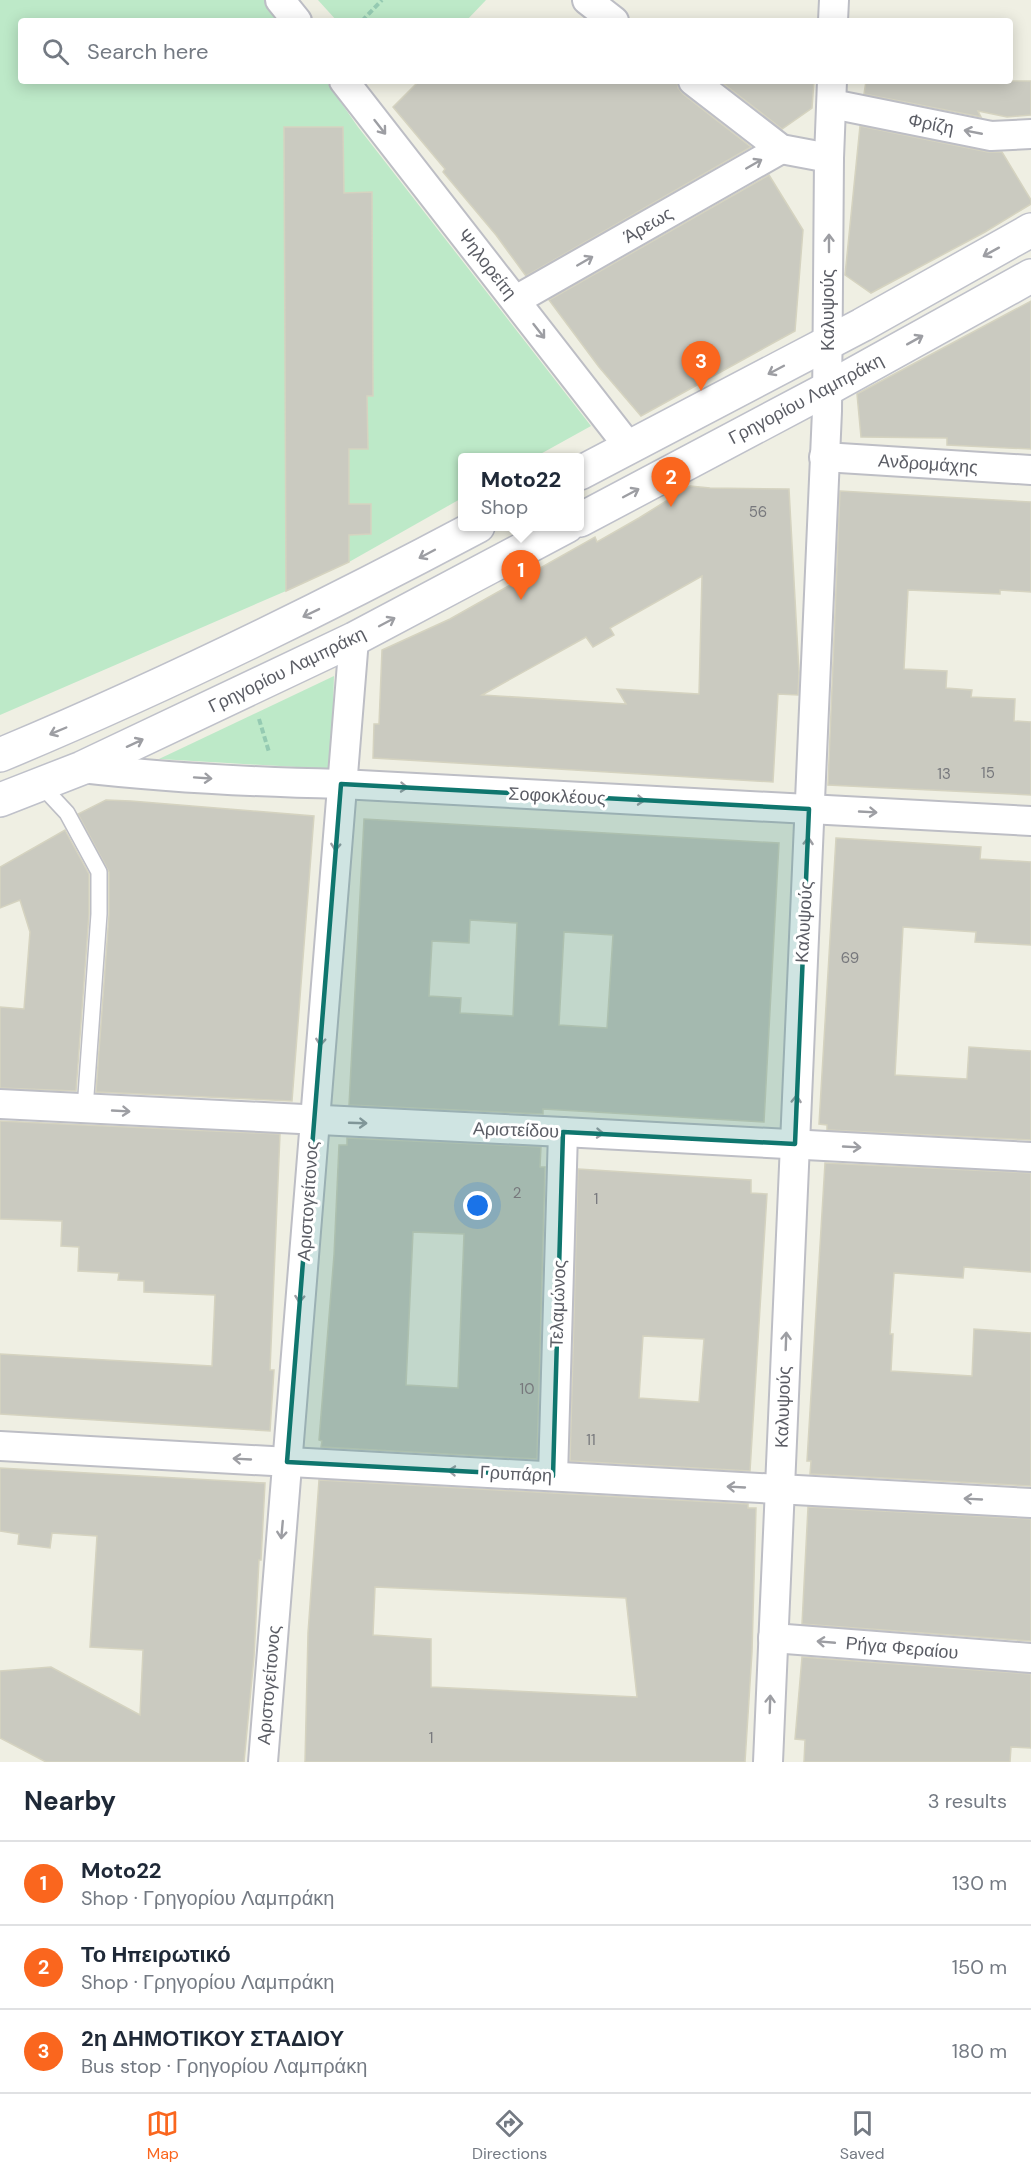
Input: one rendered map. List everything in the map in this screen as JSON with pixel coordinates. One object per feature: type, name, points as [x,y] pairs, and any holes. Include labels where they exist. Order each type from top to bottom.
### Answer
[{"type":"street","points":[[280,0],[295,18]]},
{"type":"street","points":[[587,0],[610,18]]},
{"type":"street","points":[[833,18],[834,0]]},
{"type":"street","name":"Ψηλορείτη","points":[[347,84],[629,447]]},
{"type":"street","points":[[697,84],[781,149],[829,158]]},
{"type":"street","name":"Φρίζη","points":[[832,93],[991,136],[1031,134]]},
{"type":"street","name":"Καλυψούς","points":[[768,1762],[827,389],[829,158],[832,93]]},
{"type":"street","name":"Άρεως","points":[[516,300],[781,149]]},
{"type":"street","points":[[584,470],[828,343],[1031,230]]},
{"type":"street","name":"Γρηγορίου Λαμπράκη","points":[[584,517],[827,389],[1031,276]]},
{"type":"street","name":"Ανδρομάχης","points":[[824,457],[1031,470]]},
{"type":"street","points":[[0,755],[107,710],[208,663],[354,592],[469,531]]},
{"type":"street","name":"Γρηγορίου Λαμπράκη","points":[[0,800],[82,768],[354,639],[558,531]]},
{"type":"street","name":"Αριστογείτονος","points":[[263,1762],[354,639]]},
{"type":"street","name":"Σοφοκλέους","points":[[82,768],[134,774],[273,782],[1031,821]]},
{"type":"street","name":"Αριστείδου","points":[[0,1104],[1031,1157]]},
{"type":"street","name":"Τελαμώνος","points":[[553,1476],[563,1132]]},
{"type":"street","name":"Γρυπάρη","points":[[0,1446],[1031,1503]]},
{"type":"street","name":"Ρήγα Φεραίου","points":[[773,1638],[1031,1659]]},
{"type":"lane","points":[[40,784],[67,813],[99,872],[99,914],[85,1109]]},
{"type":"path","points":[[365,18],[382,0]]},
{"type":"path","points":[[258,684],[266,707],[258,717],[271,761],[273,782]]},
{"type":"highlighted area","points":[[341,784],[809,809],[795,1144],[563,1132],[553,1476],[287,1462]]},
{"type":"green space","points":[[0,0],[268,0],[281,18],[18,18],[18,84],[328,84],[358,127],[591,426],[542,453],[458,453],[458,500],[349,562],[0,715]]},
{"type":"green space","points":[[318,0],[486,0],[469,18],[334,18]]},
{"type":"green space","points":[[334,676],[331,769],[159,759]]},
{"type":"building","points":[[1013,81],[1031,81],[1031,115],[1007,117],[978,111],[981,117],[864,94],[866,84],[1013,84]]},
{"type":"building","points":[[416,84],[677,84],[683,94],[751,147],[526,276],[496,235],[443,172],[445,169],[393,107]]},
{"type":"building","points":[[724,84],[814,84],[812,108],[782,129]]},
{"type":"building","points":[[860,126],[988,152],[1002,152],[1031,200],[1031,204],[985,232],[871,293],[845,275]]},
{"type":"building","points":[[284,127],[343,127],[344,193],[372,192],[373,396],[367,396],[368,449],[349,449],[349,504],[371,504],[371,534],[349,535],[349,562],[286,591]]},
{"type":"building","points":[[769,175],[803,230],[795,331],[641,416],[599,367],[549,300]]},
{"type":"building","points":[[1031,301],[1031,449],[947,445],[947,438],[861,437],[857,394]]},
{"type":"building","points":[[690,486],[789,489],[799,672],[798,695],[778,694],[773,782],[373,758],[374,724],[379,724],[382,650],[450,619],[595,537],[597,542]],"holes":[[[702,576],[699,694],[617,689],[626,704],[482,695],[586,637],[593,647],[614,635],[610,628]]]},
{"type":"building","points":[[840,491],[1031,502],[1031,592],[1000,590],[1000,594],[908,590],[904,669],[947,671],[946,688],[972,690],[971,697],[1015,699],[1014,721],[1031,722],[1031,795],[828,785]]},
{"type":"building","points":[[106,800],[314,816],[292,1101],[96,1092],[109,915],[109,872],[78,814]]},
{"type":"building","points":[[364,819],[779,843],[764,1122],[543,1109],[543,1114],[349,1105]],"holes":[[[470,920],[517,923],[513,1016],[460,1013],[461,998],[429,996],[432,941],[469,943]],[[564,932],[613,935],[607,1028],[559,1025]]]},
{"type":"building","points":[[65,830],[89,874],[89,914],[76,1091],[0,1088],[0,1007],[24,1009],[30,932],[20,900],[0,908],[0,867]]},
{"type":"building","points":[[836,838],[981,847],[980,859],[1031,862],[1031,945],[975,942],[976,932],[903,927],[895,1075],[967,1079],[969,1047],[1031,1051],[1031,1140],[827,1130],[827,1125],[819,1124]]},
{"type":"building","points":[[0,1121],[280,1134],[270,1370],[274,1370],[270,1431],[0,1414],[0,1354],[212,1366],[215,1295],[144,1292],[144,1281],[118,1280],[119,1273],[78,1271],[79,1247],[61,1246],[62,1221],[0,1219]]},
{"type":"building","points":[[347,1138],[541,1147],[540,1167],[545,1167],[537,1459],[321,1447],[322,1441],[319,1440],[334,1255],[339,1145],[347,1145]],"holes":[[[413,1232],[464,1234],[458,1388],[406,1385]]]},
{"type":"building","points":[[825,1163],[1031,1173],[1031,1272],[964,1267],[963,1278],[894,1273],[890,1334],[893,1334],[891,1371],[972,1376],[974,1329],[1031,1333],[1031,1486],[810,1474],[811,1461],[807,1461]]},
{"type":"building","points":[[578,1169],[751,1180],[751,1193],[767,1194],[750,1471],[570,1461]],"holes":[[[643,1336],[704,1339],[699,1402],[639,1398]]]},
{"type":"building","points":[[0,1468],[265,1483],[254,1657],[244,1762],[46,1762],[0,1738],[0,1671],[51,1667],[140,1715],[143,1650],[90,1647],[97,1536],[52,1533],[50,1548],[18,1544],[19,1534],[0,1531]]},
{"type":"building","points":[[319,1480],[748,1504],[748,1508],[756,1508],[752,1652],[745,1762],[305,1762],[308,1633]],"holes":[[[375,1587],[626,1598],[637,1697],[431,1687],[431,1639],[373,1635]]]},
{"type":"building","points":[[808,1507],[1031,1519],[1031,1641],[802,1624]]},
{"type":"building","points":[[802,1657],[1031,1674],[1031,1748],[1011,1747],[1010,1762],[804,1762],[805,1740],[795,1739]]},
{"type":"place","name":"2η ΔΗΜΟΤΙΚΟΥ ΣΤΑΔΙΟΥ","points":[[701,391]]},
{"type":"place","name":"Το Ηπειρωτικό","points":[[671,507]]},
{"type":"place","name":"Moto22","points":[[521,600]]}]
